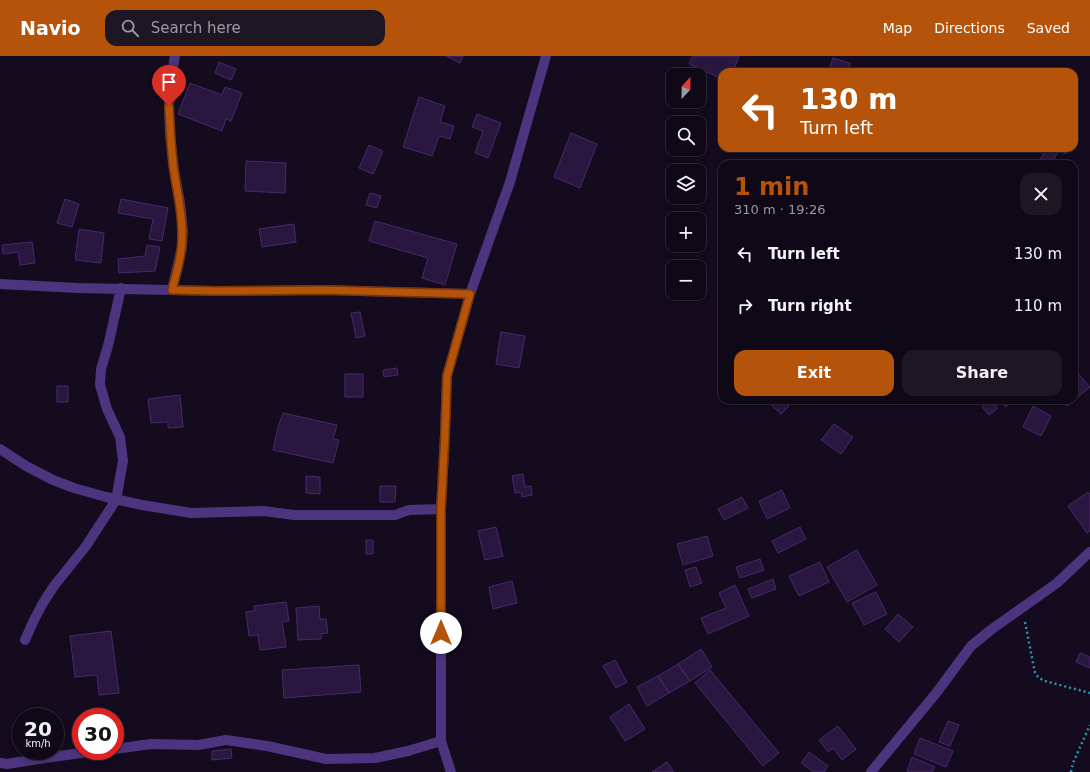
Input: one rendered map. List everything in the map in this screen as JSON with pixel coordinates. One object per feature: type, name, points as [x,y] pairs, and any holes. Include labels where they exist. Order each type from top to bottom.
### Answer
[{"type":"street","points":[[172,290],[182,247],[180,203],[170,135],[169,98],[175,56]]},
{"type":"street","points":[[451,772],[441,741],[441,509],[447,376],[470,294],[510,182],[546,56]]},
{"type":"street","points":[[0,284],[217,291],[324,290],[470,294]]},
{"type":"street","points":[[25,640],[43,603],[54,586],[86,546],[116,500],[122,461],[120,437],[107,409],[100,385],[101,369],[108,346],[121,288]]},
{"type":"street","points":[[0,449],[26,466],[53,480],[74,488],[142,506],[191,512],[264,511],[294,515],[395,515],[409,510],[441,509]]},
{"type":"street","points":[[871,772],[937,692],[971,646],[992,628],[1057,583],[1090,552]]},
{"type":"street","points":[[124,748],[151,744],[198,745],[226,740],[267,746],[326,759],[375,758],[408,751],[441,741]]},
{"type":"street","points":[[0,763],[7,764],[72,754]]},
{"type":"path","points":[[1023,607],[1035,674],[1045,681],[1090,693]]},
{"type":"path","points":[[1071,772],[1073,763],[1090,724]]},
{"type":"building","points":[[446,56],[463,56],[460,63]]},
{"type":"building","points":[[693,56],[739,56],[734,68],[718,68],[718,77],[706,72],[706,68],[698,68],[689,64]]},
{"type":"building","points":[[833,58],[850,63],[849,68],[829,68]]},
{"type":"building","points":[[219,62],[236,69],[231,80],[215,73]]},
{"type":"building","points":[[190,83],[222,95],[225,87],[242,93],[231,121],[226,119],[222,131],[178,114]]},
{"type":"building","points":[[419,97],[445,106],[440,122],[454,126],[450,139],[439,136],[432,156],[403,147]]},
{"type":"building","points":[[477,114],[501,123],[488,158],[475,153],[483,131],[472,127]]},
{"type":"building","points":[[571,133],[597,144],[580,188],[554,177]]},
{"type":"building","points":[[369,145],[383,151],[373,174],[359,168]]},
{"type":"building","points":[[1045,152],[1058,152],[1053,160],[1040,160]]},
{"type":"building","points":[[246,161],[286,163],[285,193],[245,191]]},
{"type":"building","points":[[370,193],[381,196],[377,208],[366,205]]},
{"type":"building","points":[[65,199],[79,204],[72,227],[57,223]]},
{"type":"building","points":[[121,199],[168,208],[162,241],[149,239],[153,219],[118,213]]},
{"type":"building","points":[[375,221],[457,244],[445,285],[422,278],[428,258],[369,241]]},
{"type":"building","points":[[294,224],[296,242],[262,247],[259,229]]},
{"type":"building","points":[[79,229],[104,233],[101,263],[75,260]]},
{"type":"building","points":[[32,242],[35,263],[20,265],[18,252],[3,254],[2,245]]},
{"type":"building","points":[[147,245],[160,247],[155,271],[119,273],[118,259],[145,256]]},
{"type":"building","points":[[360,312],[365,336],[356,338],[351,313]]},
{"type":"building","points":[[501,332],[525,336],[519,368],[496,364]]},
{"type":"building","points":[[397,368],[398,375],[384,377],[383,370]]},
{"type":"building","points":[[1078,373],[1090,387],[1078,397]]},
{"type":"building","points":[[345,374],[363,374],[363,397],[345,397]]},
{"type":"building","points":[[57,386],[68,386],[68,402],[57,402]]},
{"type":"building","points":[[180,395],[183,427],[168,428],[168,422],[151,423],[148,399]]},
{"type":"building","points":[[770,404],[787,404],[789,406],[781,414]]},
{"type":"building","points":[[985,404],[994,404],[998,408],[989,415],[982,407]]},
{"type":"building","points":[[1033,406],[1051,416],[1041,436],[1023,427]]},
{"type":"building","points":[[283,413],[337,425],[333,439],[339,440],[333,463],[273,450]]},
{"type":"building","points":[[834,424],[853,437],[841,454],[821,440]]},
{"type":"building","points":[[523,474],[525,487],[531,486],[532,495],[522,497],[521,492],[515,493],[512,476]]},
{"type":"building","points":[[306,476],[320,477],[320,494],[306,493]]},
{"type":"building","points":[[380,486],[396,486],[395,502],[380,502]]},
{"type":"building","points":[[782,490],[790,508],[767,519],[759,501]]},
{"type":"building","points":[[1088,492],[1090,494],[1090,531],[1087,533],[1068,506]]},
{"type":"building","points":[[742,497],[748,508],[724,520],[718,509]]},
{"type":"building","points":[[496,527],[503,556],[485,560],[478,531]]},
{"type":"building","points":[[800,527],[806,539],[778,553],[772,541]]},
{"type":"building","points":[[707,536],[713,556],[683,565],[677,544]]},
{"type":"building","points":[[366,540],[373,540],[373,554],[366,554]]},
{"type":"building","points":[[857,550],[877,585],[847,602],[827,567]]},
{"type":"building","points":[[760,559],[764,570],[740,578],[736,567]]},
{"type":"building","points":[[820,562],[829,582],[799,596],[789,576]]},
{"type":"building","points":[[696,567],[702,583],[690,587],[685,570]]},
{"type":"building","points":[[773,579],[776,589],[752,598],[748,589]]},
{"type":"building","points":[[512,581],[517,603],[493,609],[489,587]]},
{"type":"building","points":[[735,585],[749,616],[708,634],[701,618],[726,608],[719,593]]},
{"type":"building","points":[[876,592],[887,614],[864,625],[852,603]]},
{"type":"building","points":[[286,602],[289,621],[282,622],[286,647],[260,650],[258,635],[249,636],[246,612],[255,611],[254,606]]},
{"type":"building","points":[[319,606],[320,619],[326,619],[328,633],[321,634],[321,639],[298,640],[296,608]]},
{"type":"building","points":[[898,614],[913,627],[899,642],[885,629]]},
{"type":"building","points":[[111,631],[119,693],[99,695],[97,675],[75,677],[70,636]]},
{"type":"building","points":[[701,649],[712,667],[690,681],[678,664]]},
{"type":"building","points":[[1080,653],[1090,657],[1090,668],[1076,662]]},
{"type":"building","points":[[615,660],[627,682],[616,688],[603,666]]},
{"type":"building","points":[[678,664],[690,681],[669,693],[658,676]]},
{"type":"building","points":[[359,665],[361,692],[284,698],[282,670]]},
{"type":"building","points":[[710,670],[779,753],[763,766],[695,683]]},
{"type":"building","points":[[658,676],[669,693],[647,706],[637,687]]},
{"type":"building","points":[[629,704],[645,729],[625,741],[610,717]]},
{"type":"building","points":[[948,721],[959,725],[950,746],[939,742]]},
{"type":"building","points":[[838,726],[856,749],[842,760],[833,748],[828,752],[819,740]]},
{"type":"building","points":[[920,738],[953,751],[946,767],[914,754]]},
{"type":"building","points":[[231,749],[232,758],[212,760],[212,751]]},
{"type":"building","points":[[809,752],[828,766],[824,772],[814,772],[801,763]]},
{"type":"building","points":[[912,757],[935,767],[932,772],[909,772],[907,771]]},
{"type":"building","points":[[667,762],[674,772],[652,772]]},
{"type":"route","points":[[169,106],[171,147],[180,203],[182,231],[182,247],[172,290],[324,290],[470,294],[447,376],[441,509],[441,633]]}]
